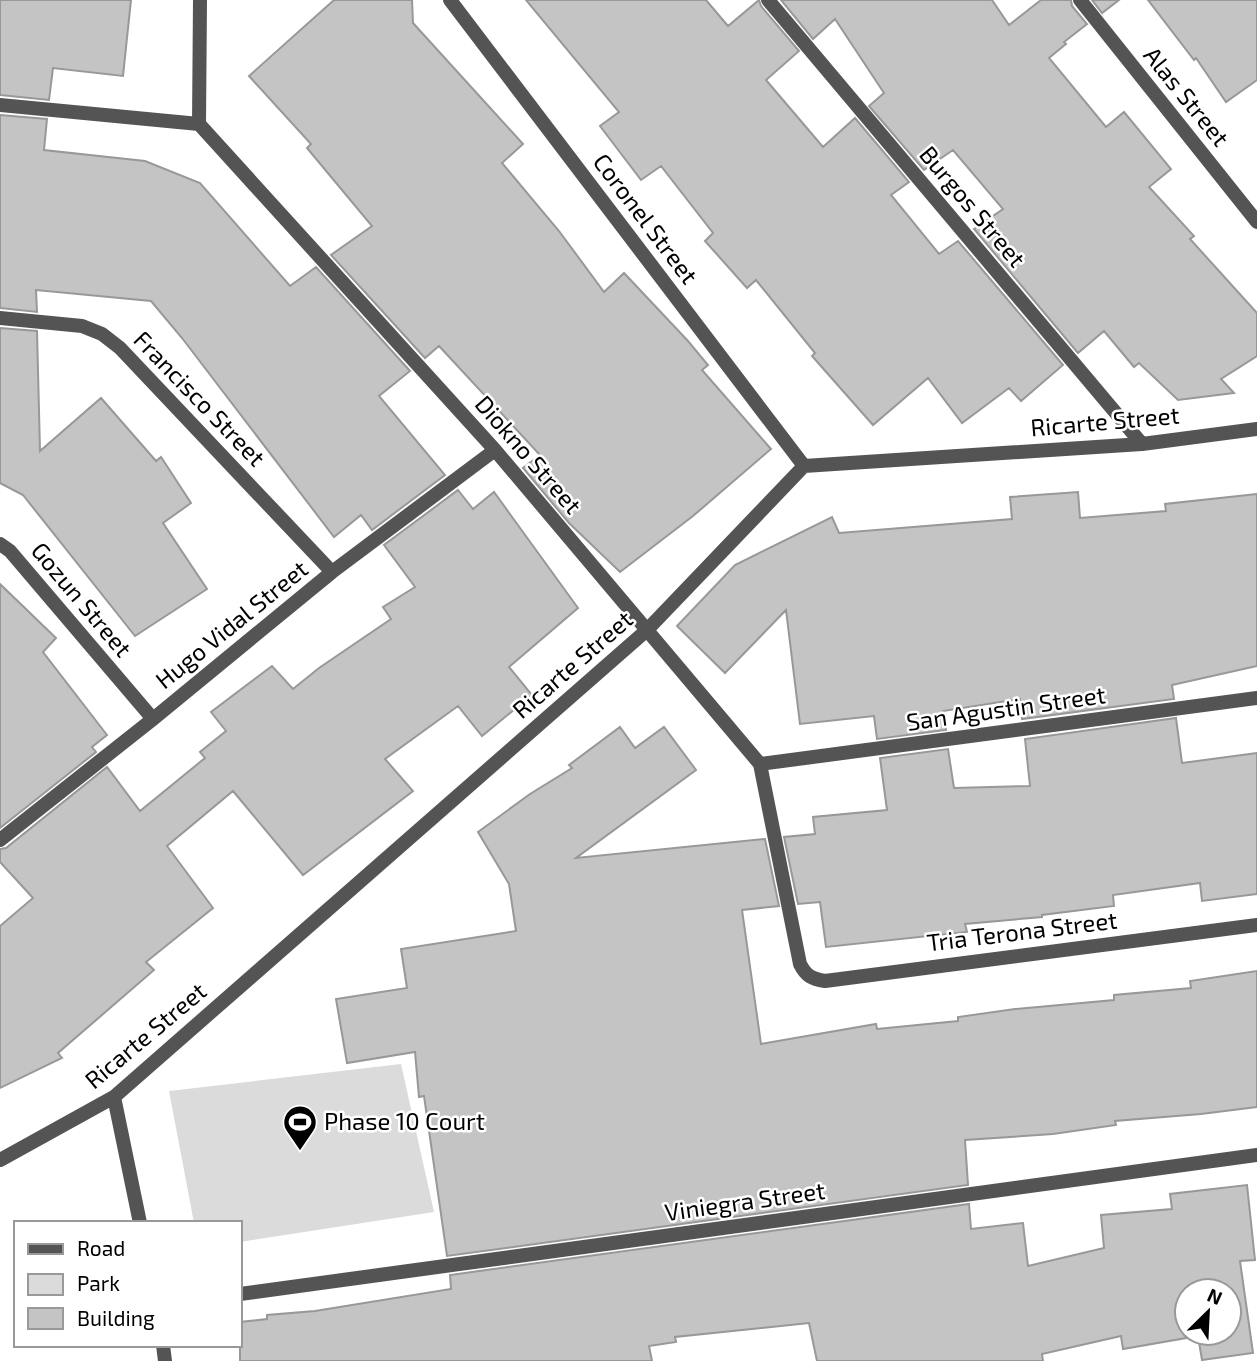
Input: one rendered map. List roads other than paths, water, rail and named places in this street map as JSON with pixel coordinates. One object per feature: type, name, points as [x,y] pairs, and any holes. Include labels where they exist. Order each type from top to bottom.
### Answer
[{"type":"street","points":[[0,105],[199,124],[200,0]]},
{"type":"street","name":"Coronel Street","points":[[450,0],[804,466]]},
{"type":"street","name":"Burgos Street","points":[[768,0],[1142,444]]},
{"type":"street","name":"Alas Street","points":[[1080,0],[1257,222]]},
{"type":"street","name":"Diokno Street","points":[[199,124],[495,450],[760,764],[800,964]]},
{"type":"street","name":"Francisco Street","points":[[0,318],[82,326],[102,334],[120,348],[332,572]]},
{"type":"street","name":"Ricarte Street","points":[[0,1160],[114,1097],[647,631],[804,466],[1142,444],[1257,429]]},
{"type":"street","name":"Hugo Vidal Street","points":[[0,840],[332,572],[495,450]]},
{"type":"street","name":"Gozun Street","points":[[0,544],[10,551],[153,719]]},
{"type":"street","name":"San Agustin Street","points":[[760,764],[1257,698]]},
{"type":"street","name":"Tria Terona Street","points":[[800,964],[804,972],[813,979],[825,981],[1257,925]]},
{"type":"street","points":[[114,1097],[140,1221]]},
{"type":"street","name":"Viniegra Street","points":[[242,1294],[1257,1155]]},
{"type":"place","name":"Phase 10 Court","points":[[300,1152]]}]
